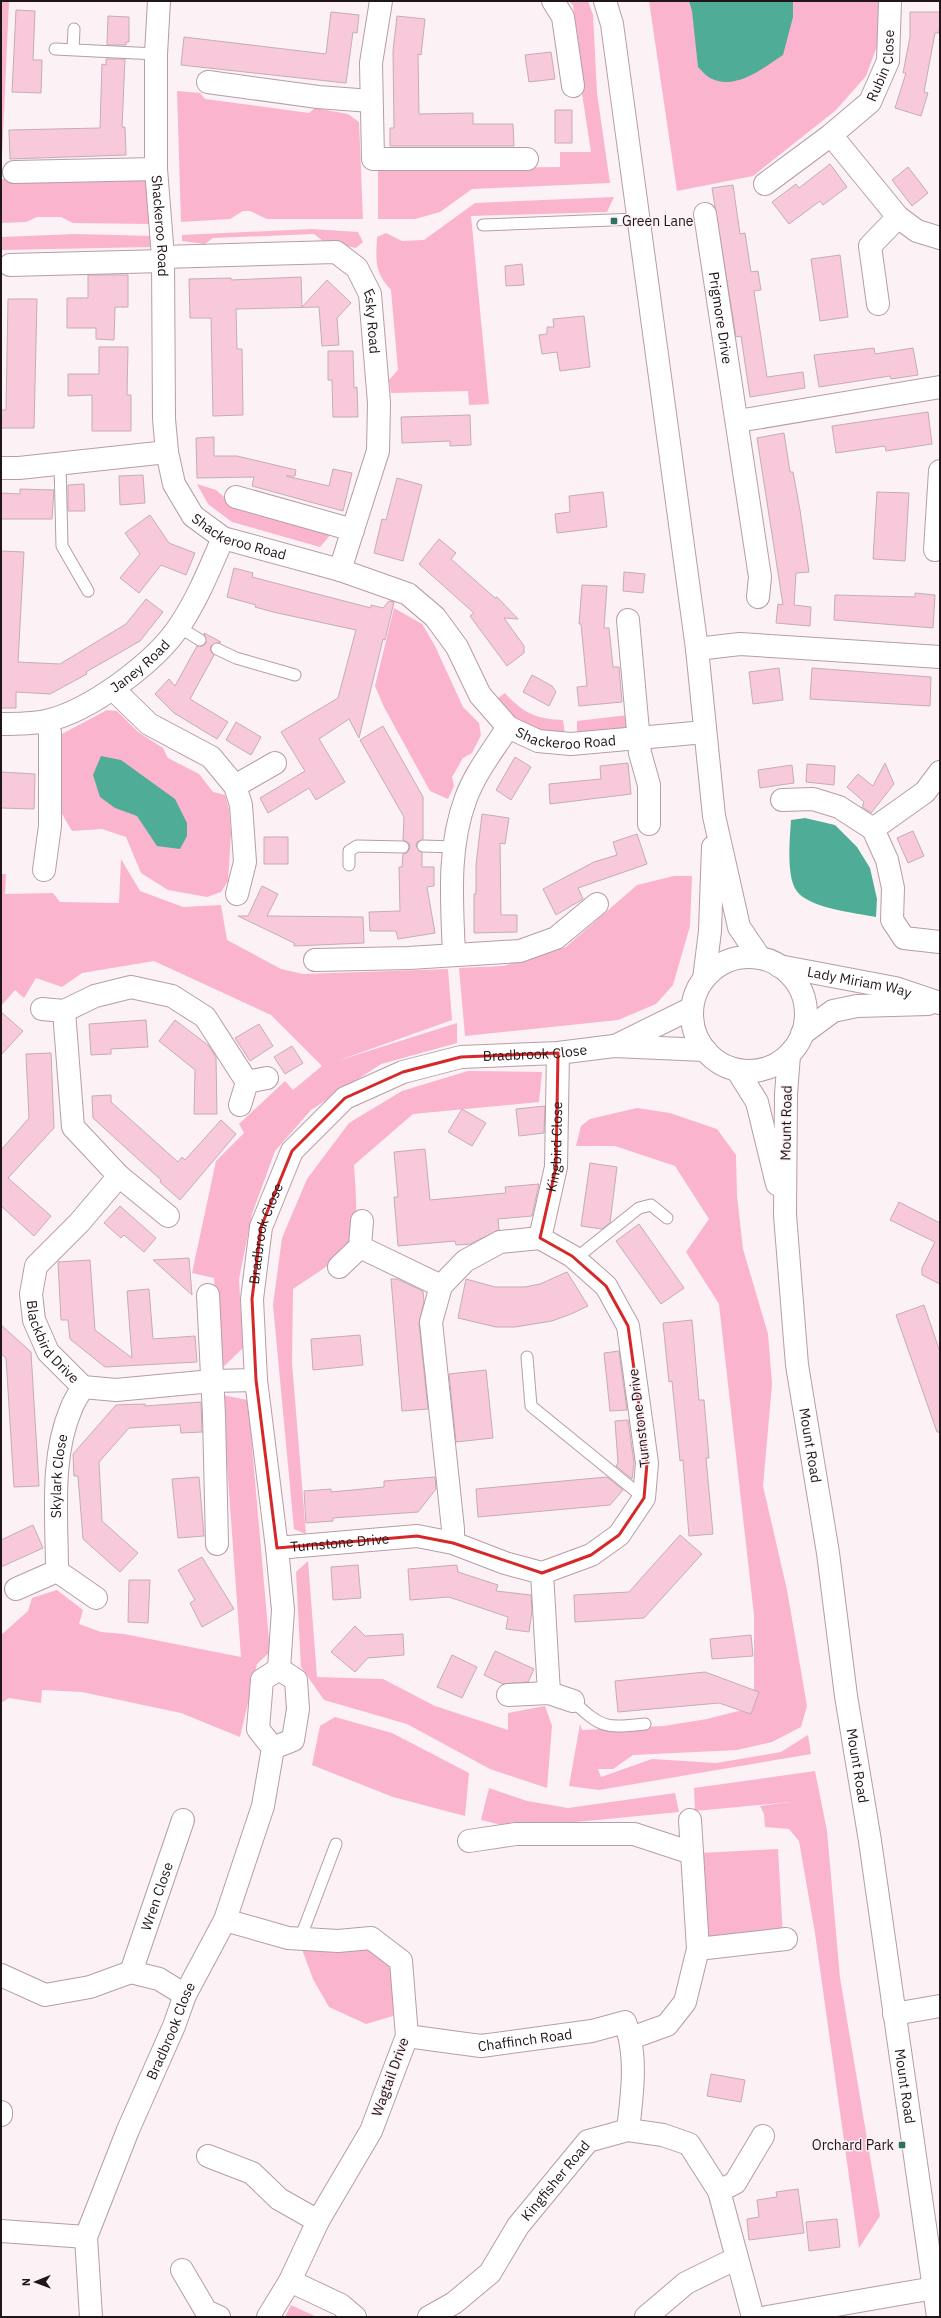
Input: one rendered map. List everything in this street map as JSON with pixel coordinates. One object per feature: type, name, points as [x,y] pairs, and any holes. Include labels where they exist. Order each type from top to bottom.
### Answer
[{"type":"street","name":"Shackeroo Road","points":[[159,1],[156,54],[156,169],[163,259],[164,419],[167,452],[174,484],[193,516],[223,538],[340,570],[408,594],[435,617],[457,647],[480,695],[508,727],[538,741],[565,744],[639,740],[705,732]]},
{"type":"street","points":[[381,1],[371,62],[373,159],[527,159]]},
{"type":"street","points":[[553,1],[563,17],[573,86]]},
{"type":"street","points":[[605,1],[612,24],[637,219],[697,650],[714,816],[739,927],[770,962],[791,976],[800,988],[805,1003],[806,1019],[802,1034],[789,1055],[774,1065],[762,1069],[737,1070],[719,1063],[705,1050],[697,1038],[692,1023],[692,1008],[696,992],[704,978],[720,965],[739,958],[770,962]]},
{"type":"street","points":[[612,24],[615,1]]},
{"type":"street","name":"Rubin Close","points":[[765,184],[831,135],[870,102],[888,61],[890,1]]},
{"type":"street","points":[[208,82],[318,97],[371,101]]},
{"type":"street","points":[[831,135],[898,217],[917,231],[940,238]]},
{"type":"street","points":[[14,172],[156,169]]},
{"type":"street","name":"Prigmore Drive","points":[[705,214],[738,421],[760,577],[758,597]]},
{"type":"street","points":[[878,304],[870,246],[898,217]]},
{"type":"street","name":"Esky Road","points":[[10,265],[336,252],[357,268],[370,294],[379,403],[378,451],[340,570]]},
{"type":"street","points":[[738,421],[940,387]]},
{"type":"street","points":[[1,468],[167,452]]},
{"type":"street","points":[[935,550],[940,471]]},
{"type":"street","points":[[236,498],[353,530]]},
{"type":"street","name":"Janey Road","points":[[1,724],[21,724],[47,721],[76,710],[113,689],[161,649],[179,627],[192,607],[223,538]]},
{"type":"street","points":[[628,620],[640,752],[649,785],[649,824]]},
{"type":"street","points":[[697,650],[740,644],[940,658]]},
{"type":"street","points":[[113,689],[149,724],[211,758],[235,786],[241,805],[245,862],[237,894]]},
{"type":"street","points":[[44,870],[50,826],[50,733],[47,721]]},
{"type":"street","points":[[454,955],[452,891],[453,847],[466,798],[508,727]]},
{"type":"street","points":[[235,786],[275,763]]},
{"type":"street","points":[[873,829],[925,792],[940,775]]},
{"type":"street","points":[[782,800],[813,800],[839,807],[873,829],[887,860],[893,888],[892,920],[904,938],[940,942]]},
{"type":"street","points":[[704,978],[710,931],[714,816]]},
{"type":"street","points":[[315,960],[520,951],[556,938],[597,904]]},
{"type":"street","name":"Lady Miriam Way","points":[[770,962],[895,988],[939,1003]]},
{"type":"street","points":[[42,1009],[64,1011],[95,996],[131,987],[172,996],[205,1017],[257,1080],[240,1105]]},
{"type":"street","name":"Lady Miriam Way","points":[[802,1034],[833,1011],[857,1006],[939,1003]]},
{"type":"street","name":"Bradbrook Close","points":[[614,1046],[692,1008]]},
{"type":"street","points":[[64,1011],[73,1127],[119,1176],[168,1216]]},
{"type":"street","name":"Bradbrook Close","points":[[279,1669],[283,1610],[277,1548],[256,1380],[252,1299],[261,1227],[292,1152],[345,1098],[403,1072],[461,1057],[558,1053],[614,1046],[705,1050]]},
{"type":"street","name":"Kingbird Close","points":[[540,1238],[556,1167],[558,1053]]},
{"type":"street","name":"Mount Road","points":[[789,1055],[786,1094],[785,1214],[797,1365],[828,1553],[846,1696],[870,1841],[938,2317]]},
{"type":"street","name":"Mount Road","points":[[737,1070],[756,1102],[785,1214]]},
{"type":"street","name":"Blackbird Drive","points":[[119,1176],[80,1223],[36,1266],[30,1294],[34,1320],[48,1352],[83,1387],[116,1390],[212,1381],[256,1380]]},
{"type":"street","points":[[339,1267],[360,1247],[362,1221]]},
{"type":"street","points":[[452,1543],[453,1529],[434,1362],[431,1322],[441,1286],[466,1261],[500,1242],[540,1238]]},
{"type":"street","name":"Turnstone Drive","points":[[277,1548],[418,1536],[452,1543],[505,1563],[542,1573],[591,1555],[619,1535],[644,1498],[647,1463],[628,1326],[606,1286],[575,1259],[540,1238]]},
{"type":"street","points":[[360,1247],[441,1286]]},
{"type":"street","points":[[208,1295],[217,1544]]},
{"type":"street","name":"Skylark Close","points":[[57,1571],[56,1502],[59,1454],[71,1409],[83,1387]]},
{"type":"street","points":[[16,1589],[57,1571],[96,1598]]},
{"type":"street","points":[[542,1573],[548,1693]]},
{"type":"street","points":[[279,1669],[296,1680],[298,1709],[293,1740],[274,1748],[258,1729],[258,1708],[262,1680],[279,1669]]},
{"type":"street","points":[[508,1695],[548,1693],[573,1701]]},
{"type":"street","name":"Bradbrook Close","points":[[91,2317],[86,2237],[128,2130],[174,2026],[185,1995],[225,1920],[263,1806],[274,1748]]},
{"type":"street","name":"Wren Close","points":[[131,1972],[183,1820]]},
{"type":"street","points":[[631,2038],[667,2025],[685,2002],[698,1949],[690,1820]]},
{"type":"street","points":[[468,1840],[516,1834],[634,1834],[692,1853]]},
{"type":"street","name":"Wagtail Drive","points":[[225,1920],[288,1938],[338,1941],[371,1938],[401,1961],[407,2036],[371,2131],[318,2221],[290,2281],[268,2317]]},
{"type":"street","points":[[698,1949],[786,1939]]},
{"type":"street","points":[[1,1975],[45,1995],[90,1987],[131,1972],[159,1980],[185,1995]]},
{"type":"street","points":[[894,2014],[940,2006]]},
{"type":"street","name":"Chaffinch Road","points":[[407,2036],[481,2046],[592,2031],[625,2022],[631,2038],[634,2084],[628,2130]]},
{"type":"street","name":"Kingfisher Road","points":[[429,2317],[454,2303],[490,2273],[518,2226],[588,2141],[628,2130],[663,2135],[689,2144],[719,2191],[753,2317]]},
{"type":"street","points":[[719,2191],[735,2183],[763,2136]]},
{"type":"street","points":[[208,2156],[252,2173],[279,2199],[318,2221]]},
{"type":"street","points":[[1,2231],[86,2237]]},
{"type":"street","points":[[646,2317],[686,2283],[737,2258]]},
{"type":"street","points":[[182,2270],[206,2311],[219,2317]]},
{"type":"street","points":[[290,2281],[341,2305],[355,2317]]},
{"type":"street","points":[[767,2317],[934,2288]]},
{"type":"lane","points":[[73,50],[74,29]]},
{"type":"lane","points":[[55,49],[156,54]]},
{"type":"lane","points":[[483,225],[637,219]]},
{"type":"lane","points":[[60,463],[62,546],[88,591]]},
{"type":"lane","points":[[179,627],[200,640]]},
{"type":"lane","points":[[217,649],[236,658],[295,675]]},
{"type":"lane","points":[[349,865],[349,851],[357,846],[403,847]]},
{"type":"lane","points":[[422,846],[453,847]]},
{"type":"lane","points":[[575,1259],[639,1208],[651,1206],[667,1218]]},
{"type":"lane","points":[[527,1357],[531,1406],[644,1498]]},
{"type":"lane","points":[[573,1701],[591,1718],[605,1726],[616,1727],[645,1724]]},
{"type":"lane","points":[[300,1939],[336,1844]]},
{"type":"highlighted area","points":[[558,1053],[556,1167],[540,1238],[572,1256],[606,1286],[628,1326],[647,1463],[644,1498],[619,1535],[591,1555],[542,1573],[453,1543],[417,1536],[277,1548],[256,1380],[252,1299],[261,1227],[292,1151],[345,1098],[403,1072],[461,1057]]},
{"type":"shaded area","points":[[1,1],[9,1],[1,179]]},
{"type":"shaded area","points":[[568,1],[588,1],[593,15],[597,93],[610,183],[472,189],[440,212],[415,219],[378,219],[378,170],[560,167],[560,152],[591,152],[575,48],[579,44],[573,5]]},
{"type":"shaded area","points":[[649,1],[881,1],[880,38],[866,76],[836,110],[753,176],[677,191]]},
{"type":"shaded area","points":[[689,1],[793,1],[793,17],[783,55],[758,71],[740,80],[721,82],[710,78],[698,67],[692,11]]},
{"type":"shaded area","points":[[177,91],[200,93],[205,99],[309,113],[315,108],[348,114],[359,122],[363,219],[267,219],[250,211],[243,211],[230,219],[181,222]]},
{"type":"shaded area","points":[[147,175],[152,224],[73,223],[61,217],[37,217],[26,222],[1,223],[1,179]]},
{"type":"shaded area","points":[[614,197],[607,212],[471,216],[489,404],[469,405],[468,391],[391,393],[389,380],[398,370],[391,290],[385,283],[377,265],[377,237],[386,233],[402,241],[424,240],[475,203]]},
{"type":"shaded area","points":[[312,229],[358,232],[363,242],[356,248],[323,241],[314,234],[213,238],[205,244],[182,241],[182,235]]},
{"type":"shaded area","points":[[76,234],[153,236],[153,247],[1,250],[1,237]]},
{"type":"shaded area","points":[[197,484],[216,490],[231,503],[332,533],[320,547],[232,522],[208,504]]},
{"type":"shaded area","points":[[394,608],[422,624],[434,644],[463,707],[479,723],[481,735],[472,753],[463,758],[452,777],[454,786],[448,799],[430,791],[384,707],[375,686]]},
{"type":"shaded area","points":[[505,693],[518,706],[531,714],[545,718],[563,720],[565,735],[543,732],[518,722],[494,701]]},
{"type":"shaded area","points":[[107,710],[117,711],[138,732],[163,748],[168,758],[199,774],[213,792],[225,795],[229,809],[231,833],[228,881],[221,892],[207,897],[168,890],[141,873],[126,837],[102,829],[72,831],[62,814],[62,734]]},
{"type":"shaded area","points":[[628,715],[629,728],[577,734],[577,721]]},
{"type":"shaded area","points":[[101,756],[121,760],[175,799],[187,823],[187,836],[180,849],[157,846],[137,816],[115,808],[100,797],[93,775]]},
{"type":"shaded area","points":[[805,818],[835,825],[857,847],[870,868],[877,899],[876,917],[833,909],[821,905],[810,901],[796,890],[791,875],[790,866],[791,820]]},
{"type":"shaded area","points":[[121,859],[140,891],[183,907],[221,905],[227,940],[281,969],[303,974],[448,969],[452,1020],[337,1061],[457,1023],[457,1043],[381,1064],[311,1110],[275,1151],[252,1214],[239,1279],[243,1348],[220,1370],[214,1278],[192,1273],[216,1161],[244,1133],[239,1124],[285,1081],[293,1090],[322,1066],[271,1015],[154,961],[82,973],[62,987],[36,978],[24,998],[15,990],[1,1006],[1,874],[6,874],[5,894],[53,893],[60,902],[119,903]]},
{"type":"shaded area","points":[[674,876],[692,876],[690,926],[673,985],[656,1004],[618,1020],[465,1036],[459,968],[503,966],[566,947],[637,885]]},
{"type":"shaded area","points":[[468,1071],[542,1072],[539,1102],[413,1114],[354,1165],[356,1226],[353,1241],[349,1247],[335,1260],[293,1289],[292,1363],[306,1534],[294,1529],[273,1305],[282,1238],[307,1179],[349,1123],[402,1091]]},
{"type":"shaded area","points":[[637,1108],[670,1113],[717,1129],[736,1155],[737,1196],[743,1249],[768,1334],[772,1384],[763,1486],[787,1590],[807,1706],[801,1727],[772,1742],[737,1750],[633,1755],[613,1769],[598,1769],[601,1777],[652,1759],[716,1763],[781,1752],[808,1735],[811,1754],[599,1790],[569,1786],[580,1724],[582,1730],[664,1726],[707,1719],[754,1707],[754,1615],[719,1304],[686,1252],[709,1219],[675,1166],[615,1146],[576,1146],[581,1126],[590,1119]]},
{"type":"shaded area","points":[[222,1395],[248,1400],[270,1652],[257,1664],[240,1737],[181,1713],[82,1692],[42,1690],[41,1703],[9,1698],[1,1703],[1,1635],[28,1611],[32,1598],[57,1590],[83,1610],[79,1624],[101,1632],[124,1634],[241,1657]]},
{"type":"shaded area","points":[[308,1561],[317,1677],[383,1679],[435,1706],[508,1730],[508,1713],[545,1706],[552,1726],[547,1788],[490,1769],[407,1724],[324,1700],[301,1667],[296,1572]]},
{"type":"shaded area","points":[[335,1717],[392,1733],[469,1773],[465,1816],[393,1797],[312,1765],[320,1726]]},
{"type":"shaded area","points":[[815,1771],[827,1831],[840,1978],[880,2216],[859,2248],[815,1933],[799,1841],[789,1829],[765,1827],[764,1814],[760,1806],[791,1802],[695,1811],[694,1788]]},
{"type":"shaded area","points":[[489,1788],[527,1801],[568,1808],[675,1793],[679,1812],[514,1828],[481,1820]]},
{"type":"shaded area","points":[[778,1849],[783,1937],[705,1941],[700,1853]]},
{"type":"shaded area","points":[[300,1944],[368,1946],[394,1964],[393,2016],[366,2024],[329,2007],[313,1979]]},
{"type":"shaded area","points":[[291,2305],[317,2317],[285,2317]]},
{"type":"building","points":[[16,10],[35,11],[33,60],[42,60],[41,93],[12,92]]},
{"type":"building","points":[[331,12],[359,15],[357,33],[353,32],[346,83],[181,65],[184,37],[326,54]]},
{"type":"building","points":[[910,12],[940,12],[939,33],[935,33],[924,92],[928,93],[921,116],[895,108],[906,73],[903,73],[910,37]]},
{"type":"building","points":[[108,16],[129,17],[129,42],[126,42],[126,45],[107,45]]},
{"type":"building","points":[[397,16],[425,19],[421,55],[418,54],[419,114],[473,113],[473,124],[513,124],[514,146],[390,146],[390,128],[394,128],[393,51]]},
{"type":"building","points":[[551,52],[555,79],[529,82],[525,55]]},
{"type":"building","points":[[106,59],[125,59],[122,127],[125,127],[126,155],[10,159],[9,130],[100,128],[102,64],[106,65]]},
{"type":"building","points":[[555,110],[572,110],[572,143],[555,143]]},
{"type":"building","points":[[830,164],[847,187],[823,205],[820,201],[789,224],[772,202],[796,184],[799,188]]},
{"type":"building","points":[[908,167],[928,193],[912,206],[892,180]]},
{"type":"building","points":[[733,185],[740,234],[745,233],[751,272],[758,271],[761,290],[754,291],[767,377],[803,372],[805,388],[750,397],[741,336],[736,337],[712,188]]},
{"type":"building","points":[[840,255],[848,317],[820,321],[811,259]]},
{"type":"building","points":[[522,264],[524,285],[506,286],[505,266]]},
{"type":"building","points":[[88,275],[128,275],[128,307],[115,307],[114,340],[96,339],[96,328],[67,328],[67,298],[88,298]]},
{"type":"building","points":[[301,277],[302,307],[327,280],[351,303],[337,318],[339,345],[322,346],[319,307],[236,309],[237,349],[242,349],[243,415],[213,416],[211,318],[190,318],[189,279],[231,278],[231,280]]},
{"type":"building","points":[[8,299],[37,299],[34,428],[1,428],[1,410],[6,410]]},
{"type":"building","points":[[584,316],[590,367],[560,371],[557,352],[542,354],[539,335],[547,334],[547,327],[554,327],[553,319]]},
{"type":"building","points":[[99,347],[128,347],[127,395],[131,395],[131,431],[92,431],[92,395],[68,396],[68,374],[99,374]]},
{"type":"building","points":[[874,348],[875,354],[913,348],[918,375],[891,379],[890,376],[819,387],[814,355]]},
{"type":"building","points":[[328,351],[353,351],[354,388],[357,387],[358,417],[333,417],[332,380],[328,380]]},
{"type":"building","points":[[928,412],[932,444],[886,451],[885,446],[836,453],[832,426]]},
{"type":"building","points":[[470,415],[471,445],[450,446],[450,441],[402,443],[401,417]]},
{"type":"building","points":[[784,433],[790,472],[793,472],[800,510],[809,572],[796,573],[794,605],[811,607],[810,626],[776,623],[778,604],[783,605],[757,438]]},
{"type":"building","points":[[214,437],[214,456],[237,456],[296,470],[295,476],[286,476],[329,486],[333,469],[352,473],[343,511],[252,486],[254,477],[197,478],[196,438]]},
{"type":"building","points":[[143,475],[145,503],[120,505],[119,476]]},
{"type":"building","points":[[397,478],[422,485],[403,561],[374,553],[382,519],[386,520]]},
{"type":"building","points":[[84,484],[85,511],[68,511],[68,485]]},
{"type":"building","points":[[20,489],[54,490],[52,519],[1,519],[1,493],[20,494]]},
{"type":"building","points":[[603,492],[607,527],[557,533],[555,514],[570,512],[569,496]]},
{"type":"building","points":[[877,492],[909,493],[905,561],[873,559]]},
{"type":"building","points":[[150,515],[169,543],[195,553],[186,575],[161,565],[139,593],[120,578],[140,554],[125,533]]},
{"type":"building","points":[[439,539],[456,553],[451,559],[495,598],[497,597],[518,619],[504,618],[524,646],[524,653],[507,666],[470,616],[474,613],[419,564]]},
{"type":"building","points":[[1,551],[24,552],[18,662],[60,664],[126,624],[146,599],[163,612],[140,641],[86,672],[87,674],[50,694],[16,692],[16,708],[1,708]]},
{"type":"building","points":[[234,568],[253,573],[252,577],[371,608],[371,605],[383,608],[389,601],[394,602],[385,640],[383,639],[359,738],[349,719],[319,739],[345,782],[316,800],[309,788],[268,813],[260,798],[305,771],[281,732],[338,698],[356,630],[273,612],[255,607],[256,605],[227,597]]},
{"type":"building","points":[[624,572],[645,574],[643,593],[623,591]]},
{"type":"building","points":[[582,585],[607,586],[604,628],[609,628],[613,667],[619,667],[622,702],[579,706],[577,687],[587,686],[581,624],[579,624]]},
{"type":"building","points":[[915,593],[935,595],[933,628],[834,620],[835,595],[915,597]]},
{"type":"building","points":[[204,633],[221,642],[211,646],[210,650],[214,655],[190,699],[228,722],[217,739],[174,713],[155,694],[169,679],[175,686],[197,646],[203,646],[206,643]]},
{"type":"building","points":[[779,668],[783,700],[753,704],[749,672]]},
{"type":"building","points":[[812,668],[931,677],[930,706],[810,699]]},
{"type":"building","points":[[532,675],[552,686],[556,692],[549,706],[523,692]]},
{"type":"building","points":[[236,722],[261,737],[251,755],[226,740]]},
{"type":"building","points":[[383,726],[423,797],[423,839],[417,842],[416,846],[422,853],[422,867],[434,867],[434,886],[427,887],[435,933],[398,939],[396,931],[370,931],[369,912],[400,911],[399,867],[402,867],[403,854],[407,853],[410,848],[409,843],[403,840],[404,817],[360,740]]},
{"type":"building","points":[[515,757],[531,767],[511,800],[496,790]]},
{"type":"building","points":[[628,763],[631,794],[550,804],[549,784],[601,779],[600,766]]},
{"type":"building","points":[[885,763],[894,784],[871,813],[862,807],[864,802],[847,787],[858,774],[873,786]]},
{"type":"building","points":[[807,764],[835,766],[834,785],[806,782]]},
{"type":"building","points":[[792,765],[794,783],[760,788],[758,770]]},
{"type":"building","points":[[1,772],[35,774],[34,809],[1,808]]},
{"type":"building","points":[[482,814],[509,818],[505,844],[500,843],[501,915],[517,915],[517,932],[474,933],[474,894],[476,894],[476,865]]},
{"type":"building","points":[[913,831],[924,856],[908,863],[897,838]]},
{"type":"building","points":[[637,834],[647,864],[578,888],[583,899],[556,915],[543,889],[594,862],[617,855],[613,842]]},
{"type":"building","points":[[264,837],[288,837],[288,864],[264,864]]},
{"type":"building","points":[[262,886],[278,894],[267,916],[363,917],[364,943],[294,946],[294,943],[238,916],[248,916]]},
{"type":"building","points":[[1,1012],[23,1031],[1,1055]]},
{"type":"building","points":[[146,1020],[148,1047],[111,1049],[111,1054],[91,1055],[89,1024]]},
{"type":"building","points":[[175,1020],[209,1046],[216,1057],[217,1114],[194,1114],[195,1070],[159,1041]]},
{"type":"building","points":[[259,1024],[273,1046],[250,1061],[235,1038]]},
{"type":"building","points":[[292,1046],[303,1063],[285,1074],[274,1057]]},
{"type":"building","points":[[51,1053],[54,1128],[8,1178],[51,1216],[34,1236],[1,1206],[1,1150],[29,1118],[26,1054]]},
{"type":"building","points":[[111,1095],[111,1102],[178,1162],[182,1157],[185,1160],[221,1120],[236,1134],[180,1200],[160,1182],[161,1180],[93,1118],[92,1096]]},
{"type":"building","points":[[545,1106],[544,1133],[519,1136],[516,1109]]},
{"type":"building","points":[[462,1109],[486,1123],[472,1146],[448,1132]]},
{"type":"building","points":[[425,1149],[430,1200],[506,1193],[505,1187],[539,1184],[532,1216],[498,1219],[499,1230],[470,1244],[456,1245],[455,1241],[398,1246],[394,1197],[398,1197],[394,1152]]},
{"type":"building","points":[[590,1163],[617,1167],[610,1223],[602,1229],[581,1226]]},
{"type":"building","points":[[899,1202],[940,1223],[940,1284],[922,1275],[922,1268],[935,1242],[890,1220]]},
{"type":"building","points":[[120,1206],[156,1238],[144,1252],[124,1235],[121,1238],[104,1223]]},
{"type":"building","points":[[639,1224],[684,1288],[661,1304],[616,1241]]},
{"type":"building","points":[[189,1258],[192,1295],[153,1260]]},
{"type":"building","points":[[90,1260],[95,1330],[132,1358],[127,1291],[149,1289],[153,1339],[195,1336],[197,1362],[105,1367],[70,1339],[68,1320],[61,1320],[58,1262]]},
{"type":"building","points":[[567,1272],[588,1306],[571,1314],[552,1321],[515,1327],[496,1327],[458,1318],[466,1279],[495,1287],[525,1287],[540,1284]]},
{"type":"building","points":[[391,1279],[397,1279],[423,1291],[424,1302],[419,1323],[428,1409],[402,1411]]},
{"type":"building","points":[[924,1305],[940,1352],[940,1432],[937,1432],[896,1315]]},
{"type":"building","points":[[692,1320],[699,1400],[704,1400],[709,1458],[706,1458],[713,1534],[689,1536],[683,1460],[680,1461],[672,1381],[669,1382],[663,1323]]},
{"type":"building","points":[[1,1325],[31,1352],[39,1486],[14,1487],[6,1358],[1,1354]]},
{"type":"building","points":[[360,1335],[363,1365],[313,1370],[311,1339]]},
{"type":"building","points":[[619,1351],[627,1410],[610,1411],[604,1353]]},
{"type":"building","points":[[486,1370],[493,1438],[456,1442],[449,1374]]},
{"type":"building","points":[[201,1402],[202,1432],[181,1433],[180,1425],[129,1428],[99,1462],[102,1521],[138,1553],[120,1572],[83,1539],[78,1476],[74,1476],[73,1454],[116,1405],[145,1404],[145,1406]]},
{"type":"building","points":[[628,1420],[634,1463],[632,1479],[616,1466],[618,1463],[615,1421]]},
{"type":"building","points":[[199,1477],[204,1536],[178,1538],[172,1479]]},
{"type":"building","points":[[435,1477],[436,1489],[418,1512],[333,1518],[333,1521],[306,1523],[304,1491],[331,1489],[331,1492],[384,1487],[384,1481]]},
{"type":"building","points":[[607,1477],[623,1490],[610,1505],[478,1517],[476,1489]]},
{"type":"building","points":[[33,1525],[43,1548],[1,1567],[1,1540]]},
{"type":"building","points":[[680,1535],[702,1554],[644,1618],[575,1622],[574,1595],[629,1592]]},
{"type":"building","points":[[202,1557],[234,1609],[202,1627],[190,1603],[195,1600],[178,1570]]},
{"type":"building","points":[[358,1565],[361,1598],[333,1600],[331,1567]]},
{"type":"building","points":[[457,1565],[458,1572],[498,1585],[496,1591],[531,1595],[532,1611],[529,1632],[506,1629],[508,1617],[449,1597],[410,1600],[408,1569]]},
{"type":"building","points":[[129,1580],[150,1580],[148,1623],[128,1622]]},
{"type":"building","points":[[355,1626],[365,1636],[403,1634],[404,1655],[368,1658],[355,1672],[331,1652]]},
{"type":"building","points":[[751,1635],[753,1656],[712,1659],[710,1639]]},
{"type":"building","points":[[495,1651],[534,1669],[528,1682],[503,1684],[484,1675]]},
{"type":"building","points":[[452,1655],[477,1667],[462,1698],[437,1687]]},
{"type":"building","points":[[705,1672],[759,1692],[751,1714],[719,1703],[618,1712],[615,1681]]},
{"type":"building","points":[[711,2074],[745,2080],[741,2102],[707,2096]]},
{"type":"building","points":[[798,2189],[804,2233],[749,2240],[747,2219],[759,2217],[757,2200],[777,2197],[776,2192]]},
{"type":"building","points":[[837,2219],[840,2247],[809,2251],[806,2222]]},
{"type":"place","name":"Green Lane","points":[[614,221]]},
{"type":"place","name":"Orchard Park","points":[[902,2145]]}]
